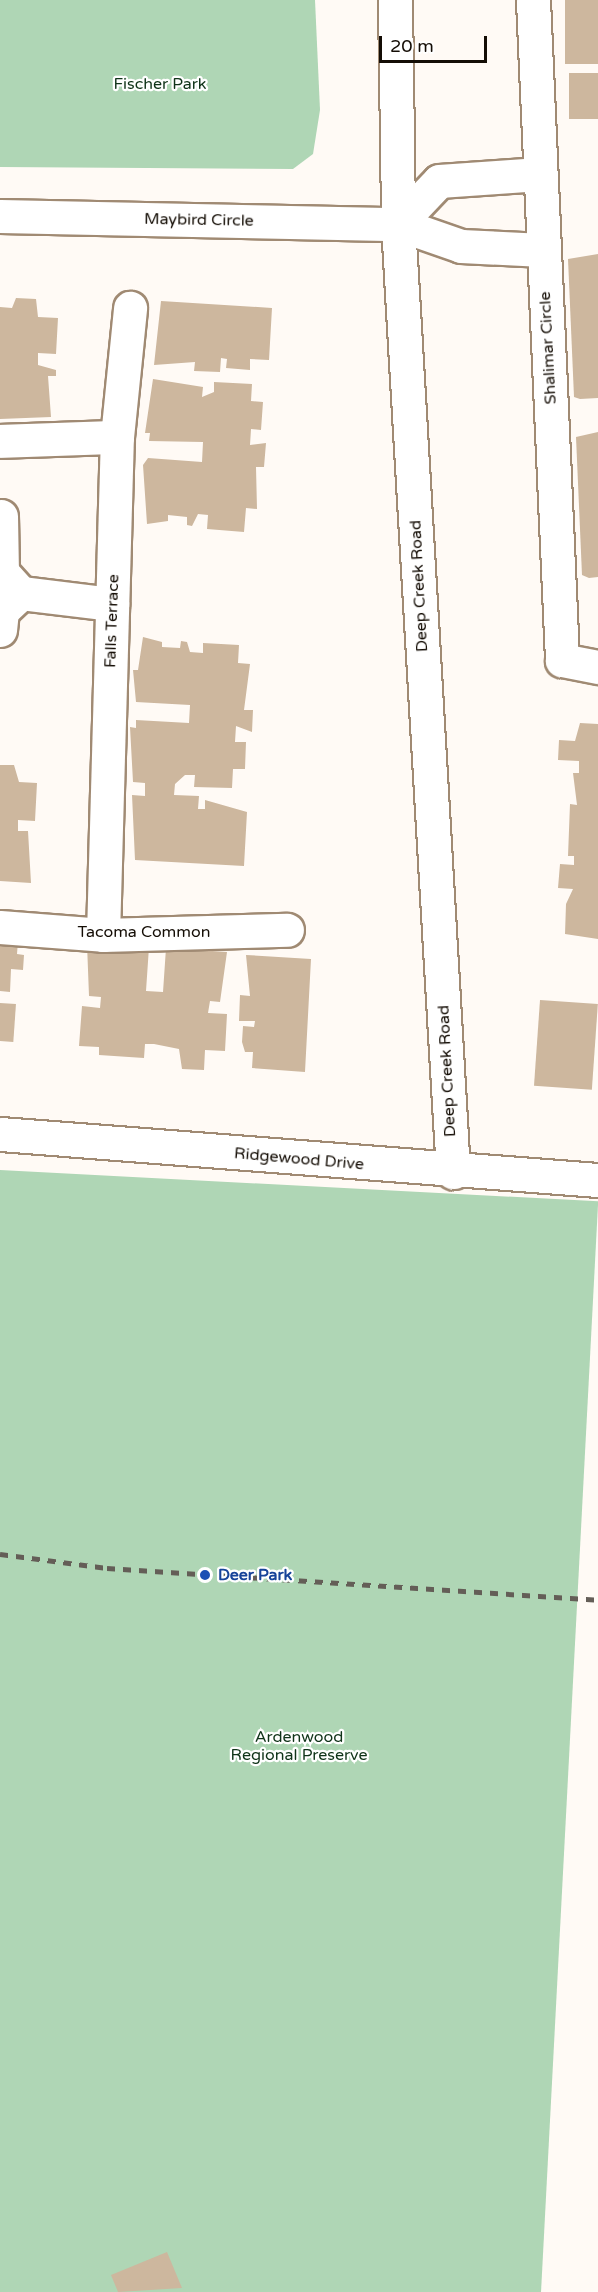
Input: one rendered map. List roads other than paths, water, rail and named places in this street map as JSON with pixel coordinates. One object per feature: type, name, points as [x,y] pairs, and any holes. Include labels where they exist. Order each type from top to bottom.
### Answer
[{"type":"street","name":"Deep Creek Road","points":[[395,0],[398,224],[453,1172]]},
{"type":"street","name":"Shalimar Circle","points":[[533,0],[561,660],[598,667]]},
{"type":"street","points":[[398,224],[440,181],[540,174]]},
{"type":"street","name":"Maybird Circle","points":[[0,216],[398,224],[461,246],[543,250]]},
{"type":"street","name":"Falls Terrace","points":[[103,935],[117,437],[130,308]]},
{"type":"street","points":[[0,441],[117,437]]},
{"type":"street","points":[[1,516],[2,572],[21,593],[112,604]]},
{"type":"street","points":[[0,630],[2,611],[21,593]]},
{"type":"street","name":"Tacoma Common","points":[[0,927],[103,935],[287,930]]},
{"type":"street","name":"Ridgewood Drive","points":[[0,1134],[453,1172],[598,1180]]},
{"type":"railway","points":[[0,1554],[107,1568],[598,1600]]},
{"type":"place","name":"Deer Park","points":[[205,1575]]},
{"type":"park label","name":"Fischer Park","points":[[160,84]]},
{"type":"park label","name":"Ardenwood Regional Preserve","points":[[299,1746]]}]
